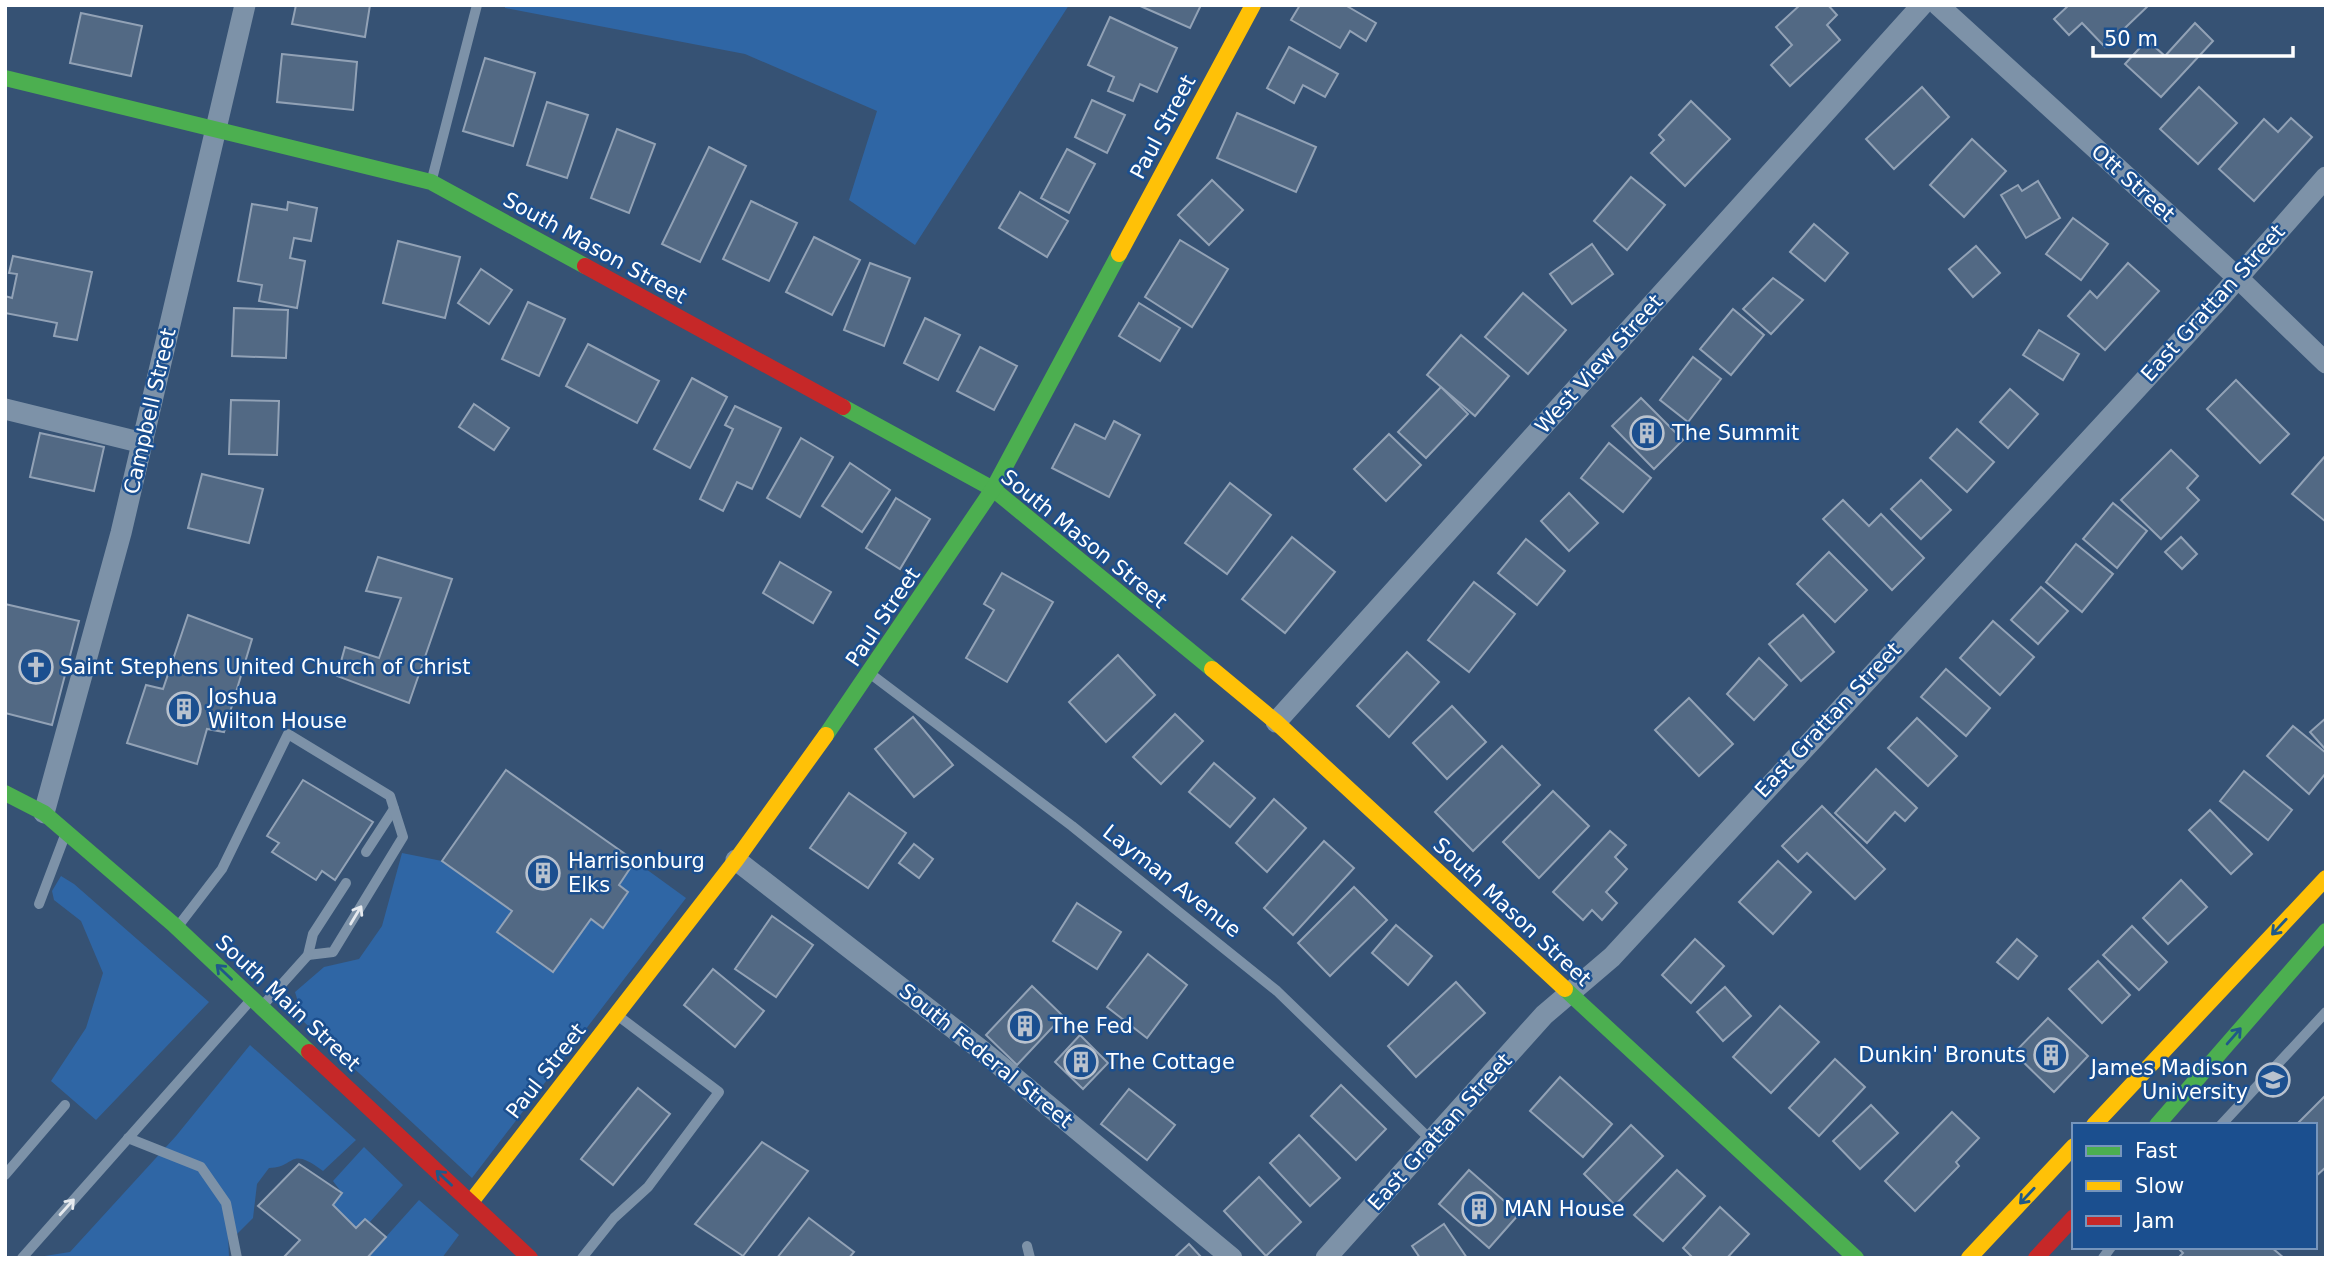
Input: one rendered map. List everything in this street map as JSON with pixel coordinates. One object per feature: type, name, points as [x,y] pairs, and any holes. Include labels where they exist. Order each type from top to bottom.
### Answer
[{"type":"main road","name":"Paul Street","points":[[471,1202],[736,860],[870,674],[993,489],[1253,5]]},
{"type":"main road","name":"South Mason Street","points":[[5,78],[431,182],[993,489],[1276,722],[1856,1258]]},
{"type":"main road","name":"South Main Street","points":[[5,793],[44,813],[177,928],[471,1202],[510,1246],[530,1258]]},
{"type":"main road","points":[[2096,1123],[2326,878]]},
{"type":"main road","points":[[2159,1123],[2326,932]]},
{"type":"main road","points":[[1969,1258],[2072,1148]]},
{"type":"main road","points":[[2036,1258],[2072,1219]]},
{"type":"street","name":"Campbell Street","points":[[44,813],[143,443],[218,128],[244,5]]},
{"type":"street","name":"West View Street","points":[[1276,722],[1922,5]]},
{"type":"street","name":"Ott Street","points":[[1938,5],[2238,278],[2326,363]]},
{"type":"street","name":"East Grattan Street","points":[[1326,1258],[1544,1015],[1612,957],[2238,278],[2326,177]]},
{"type":"street","points":[[5,409],[143,443]]},
{"type":"street","name":"South Federal Street","points":[[736,860],[980,1049],[1231,1258]]},
{"type":"lane","points":[[431,182],[477,5]]},
{"type":"lane","name":"Layman Avenue","points":[[870,674],[1072,827],[1278,991],[1432,1141]]},
{"type":"lane","points":[[22,1258],[128,1138],[257,1003],[309,955],[333,952],[404,837],[390,796],[288,734],[222,869],[177,928]]},
{"type":"lane","points":[[366,852],[394,809]]},
{"type":"lane","points":[[38,904],[66,832]]},
{"type":"lane","points":[[309,955],[313,934],[346,883]]},
{"type":"lane","points":[[2223,1123],[2326,1012]]},
{"type":"lane","points":[[582,1258],[614,1218],[648,1187],[719,1092],[616,1015]]},
{"type":"lane","points":[[5,1175],[65,1105]]},
{"type":"lane","points":[[128,1138],[201,1167],[226,1203],[237,1258]]},
{"type":"shaded area","points":[[505,5],[1069,5],[915,245],[849,200],[877,111],[745,54],[505,8]]},
{"type":"shaded area","points":[[402,853],[442,861],[512,911],[498,932],[553,972],[591,919],[604,928],[628,892],[619,885],[635,861],[686,898],[472,1178],[304,1022],[295,992],[324,967],[359,959],[382,926]]},
{"type":"shaded area","points":[[61,876],[74,884],[209,1002],[96,1120],[51,1081],[86,1028],[103,973],[81,921],[54,900],[52,891]]},
{"type":"shaded area","points":[[250,1045],[356,1140],[323,1171],[312,1163],[298,1159],[269,1168],[257,1184],[253,1218],[236,1235],[228,1234],[229,1258],[32,1258],[70,1252],[176,1136]]},
{"type":"shaded area","points":[[364,1147],[403,1185],[369,1223],[365,1220],[356,1228],[333,1205],[342,1193],[333,1181]]},
{"type":"shaded area","points":[[419,1200],[459,1235],[442,1258],[367,1258]]},
{"type":"building","points":[[296,5],[370,5],[365,37],[292,24]]},
{"type":"building","points":[[1138,5],[1201,5],[1190,28]]},
{"type":"building","points":[[1300,5],[1345,5],[1376,23],[1366,41],[1350,31],[1340,48],[1291,20]]},
{"type":"building","points":[[1800,5],[1828,5],[1837,15],[1827,25],[1840,40],[1790,86],[1771,65],[1792,45],[1776,27]]},
{"type":"building","points":[[2069,5],[2149,5],[2105,47],[2082,23],[2069,35],[2054,19]]},
{"type":"building","points":[[81,13],[142,26],[131,76],[70,63]]},
{"type":"building","points":[[1110,17],[1177,48],[1157,92],[1140,84],[1133,101],[1108,91],[1114,77],[1088,65]]},
{"type":"building","points":[[2195,23],[2213,41],[2161,97],[2125,64],[2147,40],[2165,56]]},
{"type":"building","points":[[1289,47],[1338,74],[1325,97],[1303,85],[1294,103],[1267,88]]},
{"type":"building","points":[[282,54],[357,62],[353,110],[277,102]]},
{"type":"building","points":[[485,58],[535,73],[513,146],[463,131]]},
{"type":"building","points":[[1922,87],[1949,117],[1894,169],[1866,139]]},
{"type":"building","points":[[2199,87],[2237,123],[2198,164],[2160,129]]},
{"type":"building","points":[[1092,100],[1125,115],[1107,153],[1075,137]]},
{"type":"building","points":[[1691,101],[1730,139],[1685,186],[1651,153],[1664,140],[1659,135]]},
{"type":"building","points":[[547,102],[588,115],[567,178],[527,165]]},
{"type":"building","points":[[1237,113],[1316,147],[1296,192],[1217,158]]},
{"type":"building","points":[[2291,118],[2312,137],[2254,201],[2219,169],[2264,119],[2278,132]]},
{"type":"building","points":[[617,129],[655,144],[629,213],[591,198]]},
{"type":"building","points":[[1972,139],[2006,171],[1964,217],[1930,185]]},
{"type":"building","points":[[709,147],[746,166],[700,262],[662,244]]},
{"type":"building","points":[[1067,149],[1095,164],[1069,213],[1041,198]]},
{"type":"building","points":[[1631,177],[1665,205],[1627,250],[1594,221]]},
{"type":"building","points":[[1212,180],[1243,210],[1209,245],[1178,215]]},
{"type":"building","points":[[2038,181],[2060,218],[2026,238],[2001,195],[2018,185],[2022,191]]},
{"type":"building","points":[[1020,192],[1068,221],[1047,257],[999,228]]},
{"type":"building","points":[[751,201],[797,223],[769,281],[723,259]]},
{"type":"building","points":[[288,202],[317,208],[311,241],[294,238],[290,258],[305,261],[297,308],[259,301],[262,285],[238,281],[252,204],[287,210]]},
{"type":"building","points":[[2073,218],[2108,244],[2081,280],[2046,254]]},
{"type":"building","points":[[1814,224],[1848,253],[1825,281],[1790,252]]},
{"type":"building","points":[[814,237],[860,260],[832,315],[786,292]]},
{"type":"building","points":[[1180,240],[1228,269],[1192,327],[1145,297]]},
{"type":"building","points":[[398,241],[460,257],[445,318],[383,303]]},
{"type":"building","points":[[1592,244],[1613,274],[1572,304],[1550,274]]},
{"type":"building","points":[[1976,246],[2000,273],[1973,297],[1949,269]]},
{"type":"building","points":[[13,256],[92,272],[77,340],[54,336],[57,323],[5,313],[5,296],[12,298],[17,274],[9,273]]},
{"type":"building","points":[[870,263],[910,278],[884,346],[844,330]]},
{"type":"building","points":[[2128,263],[2159,291],[2105,350],[2068,316],[2090,291],[2097,298]]},
{"type":"building","points":[[481,269],[512,290],[489,324],[458,303]]},
{"type":"building","points":[[1773,278],[1803,300],[1771,334],[1743,309]]},
{"type":"building","points":[[1523,293],[1566,330],[1528,374],[1485,337]]},
{"type":"building","points":[[528,302],[565,319],[539,376],[502,359]]},
{"type":"building","points":[[1139,303],[1180,328],[1160,361],[1119,336]]},
{"type":"building","points":[[234,308],[288,310],[286,358],[232,356]]},
{"type":"building","points":[[1733,309],[1764,335],[1731,375],[1700,349]]},
{"type":"building","points":[[925,318],[960,335],[938,380],[904,363]]},
{"type":"building","points":[[2039,330],[2079,354],[2063,380],[2023,355]]},
{"type":"building","points":[[1461,335],[1509,376],[1475,416],[1427,375]]},
{"type":"building","points":[[588,344],[659,381],[637,423],[566,386]]},
{"type":"building","points":[[980,347],[1017,366],[994,410],[957,391]]},
{"type":"building","points":[[1693,357],[1721,379],[1688,422],[1660,400]]},
{"type":"building","points":[[692,378],[727,397],[690,468],[654,449]]},
{"type":"building","points":[[2236,380],[2289,434],[2260,463],[2207,409]]},
{"type":"building","points":[[1441,387],[1468,414],[1426,458],[1398,432]]},
{"type":"building","points":[[2010,389],[2038,414],[2008,448],[1980,422]]},
{"type":"building","name":"The Summit","points":[[1641,398],[1683,440],[1654,469],[1612,426]]},
{"type":"building","points":[[231,400],[279,401],[277,455],[229,454]]},
{"type":"building","points":[[474,404],[509,428],[494,450],[459,427]]},
{"type":"building","points":[[735,406],[781,428],[752,489],[737,482],[723,511],[700,499],[733,429],[725,425]]},
{"type":"building","points":[[1114,421],[1140,435],[1109,497],[1052,468],[1075,424],[1105,439]]},
{"type":"building","points":[[1957,429],[1994,462],[1967,492],[1930,458]]},
{"type":"building","points":[[40,433],[104,447],[94,491],[30,477]]},
{"type":"building","points":[[1389,434],[1421,465],[1386,501],[1354,469]]},
{"type":"building","points":[[801,438],[833,457],[800,517],[767,498]]},
{"type":"building","points":[[1609,443],[1651,478],[1623,512],[1581,478]]},
{"type":"building","points":[[2171,450],[2198,476],[2187,488],[2199,500],[2161,539],[2121,500]]},
{"type":"building","points":[[2326,455],[2326,522],[2292,494]]},
{"type":"building","points":[[850,463],[890,490],[862,532],[822,506]]},
{"type":"building","points":[[202,474],[263,489],[249,543],[188,528]]},
{"type":"building","points":[[1921,480],[1951,510],[1921,539],[1891,509]]},
{"type":"building","points":[[1230,483],[1271,515],[1227,574],[1185,543]]},
{"type":"building","points":[[1569,493],[1598,523],[1569,551],[1541,521]]},
{"type":"building","points":[[896,498],[930,519],[900,569],[866,548]]},
{"type":"building","points":[[1843,500],[1869,526],[1881,514],[1924,558],[1892,590],[1823,519]]},
{"type":"building","points":[[2113,503],[2147,531],[2117,568],[2083,539]]},
{"type":"building","points":[[1292,537],[1335,572],[1285,633],[1242,599]]},
{"type":"building","points":[[2181,537],[2197,554],[2182,569],[2165,552]]},
{"type":"building","points":[[1526,539],[1565,571],[1537,605],[1498,573]]},
{"type":"building","points":[[2076,544],[2113,574],[2082,612],[2046,582]]},
{"type":"building","points":[[1829,552],[1867,590],[1835,622],[1797,584]]},
{"type":"building","points":[[378,557],[452,579],[409,703],[337,676],[345,647],[379,658],[401,598],[366,591]]},
{"type":"building","points":[[780,562],[831,592],[813,623],[763,593]]},
{"type":"building","points":[[1002,573],[1053,602],[1007,682],[966,658],[994,610],[984,604]]},
{"type":"building","points":[[1474,582],[1515,614],[1469,672],[1428,640]]},
{"type":"building","points":[[2041,587],[2068,611],[2038,644],[2011,620]]},
{"type":"building","name":"Saint Stephens United Church of Christ","points":[[5,604],[79,621],[52,725],[5,713]]},
{"type":"building","name":"Joshua Wilton House","points":[[188,615],[252,639],[224,732],[207,729],[197,764],[127,743],[146,685],[163,689]]},
{"type":"building","points":[[1803,615],[1834,652],[1801,681],[1769,644]]},
{"type":"building","points":[[1993,621],[2034,657],[2000,695],[1960,658]]},
{"type":"building","points":[[1407,652],[1439,682],[1389,737],[1357,706]]},
{"type":"building","points":[[1118,655],[1155,695],[1106,742],[1069,702]]},
{"type":"building","points":[[1759,658],[1787,685],[1754,720],[1727,694]]},
{"type":"building","points":[[1946,669],[1990,708],[1966,736],[1921,697]]},
{"type":"building","points":[[1689,698],[1733,744],[1699,776],[1655,730]]},
{"type":"building","points":[[1452,706],[1486,742],[1447,779],[1413,743]]},
{"type":"building","points":[[1175,714],[1203,741],[1161,784],[1133,757]]},
{"type":"building","points":[[913,717],[953,765],[914,797],[875,749]]},
{"type":"building","points":[[1917,718],[1957,756],[1928,786],[1888,748]]},
{"type":"building","points":[[2326,718],[2326,750],[2310,732]]},
{"type":"building","points":[[2293,726],[2326,753],[2326,773],[2309,794],[2267,756]]},
{"type":"building","points":[[1502,746],[1540,785],[1473,851],[1435,812]]},
{"type":"building","points":[[1214,763],[1255,798],[1230,827],[1189,792]]},
{"type":"building","points":[[1876,769],[1917,808],[1905,821],[1895,812],[1867,843],[1835,813]]},
{"type":"building","name":"Harrisonburg Elks","points":[[506,770],[635,861],[619,885],[628,892],[603,928],[591,919],[553,972],[497,932],[512,911],[442,861]]},
{"type":"building","points":[[2244,771],[2292,810],[2268,840],[2220,801]]},
{"type":"building","points":[[303,780],[373,822],[335,880],[322,871],[316,880],[272,852],[279,843],[267,836]]},
{"type":"building","points":[[1553,791],[1589,826],[1539,878],[1503,842]]},
{"type":"building","points":[[849,793],[906,833],[868,888],[810,848]]},
{"type":"building","points":[[1274,799],[1306,828],[1267,872],[1236,843]]},
{"type":"building","points":[[1822,806],[1885,869],[1855,899],[1807,853],[1798,862],[1782,846]]},
{"type":"building","points":[[2210,810],[2252,854],[2231,874],[2189,830]]},
{"type":"building","points":[[1610,831],[1626,845],[1615,857],[1627,869],[1606,892],[1617,903],[1602,920],[1592,910],[1583,920],[1553,892]]},
{"type":"building","points":[[1324,841],[1354,868],[1293,935],[1264,908]]},
{"type":"building","points":[[914,844],[933,859],[919,878],[899,863]]},
{"type":"building","points":[[1778,861],[1811,892],[1773,934],[1739,902]]},
{"type":"building","points":[[2181,880],[2207,907],[2168,944],[2143,918]]},
{"type":"building","points":[[1354,887],[1387,920],[1330,976],[1298,943]]},
{"type":"building","points":[[1077,903],[1121,932],[1097,969],[1053,941]]},
{"type":"building","points":[[772,916],[813,945],[776,997],[735,969]]},
{"type":"building","points":[[1396,925],[1432,956],[1408,985],[1372,953]]},
{"type":"building","points":[[2132,926],[2167,962],[2139,990],[2103,955]]},
{"type":"building","points":[[1695,939],[1724,966],[1691,1003],[1662,975]]},
{"type":"building","points":[[2017,939],[2037,956],[2018,979],[1997,962]]},
{"type":"building","points":[[1148,954],[1187,985],[1147,1038],[1107,1007]]},
{"type":"building","points":[[2098,961],[2130,995],[2102,1023],[2069,989]]},
{"type":"building","points":[[713,969],[764,1011],[735,1047],[684,1005]]},
{"type":"building","points":[[1456,982],[1485,1013],[1416,1077],[1388,1046]]},
{"type":"building","name":"The Fed","points":[[1032,986],[1063,1016],[1017,1065],[986,1035]]},
{"type":"building","points":[[1725,987],[1751,1016],[1723,1041],[1697,1012]]},
{"type":"building","points":[[1780,1006],[1819,1042],[1771,1093],[1733,1057]]},
{"type":"building","name":"Dunkin' Bronuts","points":[[2048,1018],[2088,1056],[2054,1092],[2014,1053]]},
{"type":"building","name":"The Cottage","points":[[1080,1035],[1108,1063],[1083,1089],[1055,1062]]},
{"type":"building","points":[[1835,1059],[1865,1087],[1819,1136],[1789,1108]]},
{"type":"building","points":[[1560,1077],[1612,1124],[1583,1157],[1530,1111]]},
{"type":"building","points":[[1341,1085],[1386,1129],[1356,1160],[1311,1116]]},
{"type":"building","points":[[638,1088],[670,1114],[613,1185],[581,1159]]},
{"type":"building","points":[[1129,1089],[1175,1125],[1147,1160],[1101,1124]]},
{"type":"building","points":[[2326,1095],[2326,1167],[2317,1175],[2317,1123],[2298,1123]]},
{"type":"building","points":[[1871,1105],[1898,1133],[1860,1169],[1833,1141]]},
{"type":"building","points":[[1952,1112],[1979,1138],[1956,1162],[1959,1166],[1915,1211],[1885,1181]]},
{"type":"building","points":[[1631,1125],[1663,1156],[1615,1205],[1584,1174]]},
{"type":"building","points":[[1299,1135],[1340,1178],[1310,1206],[1270,1163]]},
{"type":"building","points":[[762,1142],[808,1171],[743,1256],[695,1224]]},
{"type":"building","points":[[299,1164],[342,1193],[333,1205],[356,1228],[365,1219],[386,1237],[367,1258],[283,1258],[300,1240],[258,1206]]},
{"type":"building","name":"MAN House","points":[[1469,1170],[1519,1214],[1489,1248],[1439,1204]]},
{"type":"building","points":[[1677,1170],[1705,1196],[1663,1241],[1634,1215]]},
{"type":"building","points":[[1259,1177],[1301,1222],[1266,1256],[1224,1211]]},
{"type":"building","points":[[1720,1207],[1749,1234],[1727,1258],[1693,1258],[1683,1248]]},
{"type":"building","points":[[809,1218],[854,1252],[849,1258],[777,1258]]},
{"type":"building","points":[[1444,1224],[1467,1258],[1420,1258],[1412,1246]]},
{"type":"building","points":[[1189,1244],[1202,1258],[1174,1258]]},
{"type":"building","points":[[2179,1249],[2273,1249],[2284,1258],[2178,1258],[2183,1253]]},
{"type":"traffic: fast","points":[[5,78],[431,182],[585,266]]},
{"type":"traffic: fast","points":[[826,735],[993,489],[1119,254]]},
{"type":"traffic: fast","points":[[843,407],[993,489],[1212,669]]},
{"type":"traffic: fast","points":[[5,793],[44,813],[173,924],[309,1052]]},
{"type":"traffic: fast","points":[[2159,1123],[2326,931]]},
{"type":"traffic: fast","points":[[1565,989],[1856,1258]]},
{"type":"traffic: slow","points":[[1119,254],[1253,5]]},
{"type":"traffic: slow","points":[[1212,669],[1276,722],[1565,989]]},
{"type":"traffic: slow","points":[[471,1202],[736,860],[826,735]]},
{"type":"traffic: slow","points":[[2096,1123],[2326,878]]},
{"type":"traffic: slow","points":[[1969,1258],[2072,1148]]},
{"type":"traffic: jam","points":[[585,266],[843,407]]},
{"type":"traffic: jam","points":[[309,1052],[530,1258]]},
{"type":"traffic: jam","points":[[2036,1258],[2072,1219]]},
{"type":"place","name":"The Summit","points":[[1647,433]]},
{"type":"place","name":"Saint Stephens United Church of Christ","points":[[36,667]]},
{"type":"place","name":"Joshua Wilton House","points":[[184,709]]},
{"type":"place","name":"Harrisonburg Elks","points":[[543,873]]},
{"type":"place","name":"The Fed","points":[[1025,1026]]},
{"type":"place","name":"Dunkin' Bronuts","points":[[2051,1055]]},
{"type":"place","name":"The Cottage","points":[[1081,1062]]},
{"type":"place","name":"James Madison University","points":[[2273,1080]]},
{"type":"place","name":"MAN House","points":[[1479,1209]]}]
